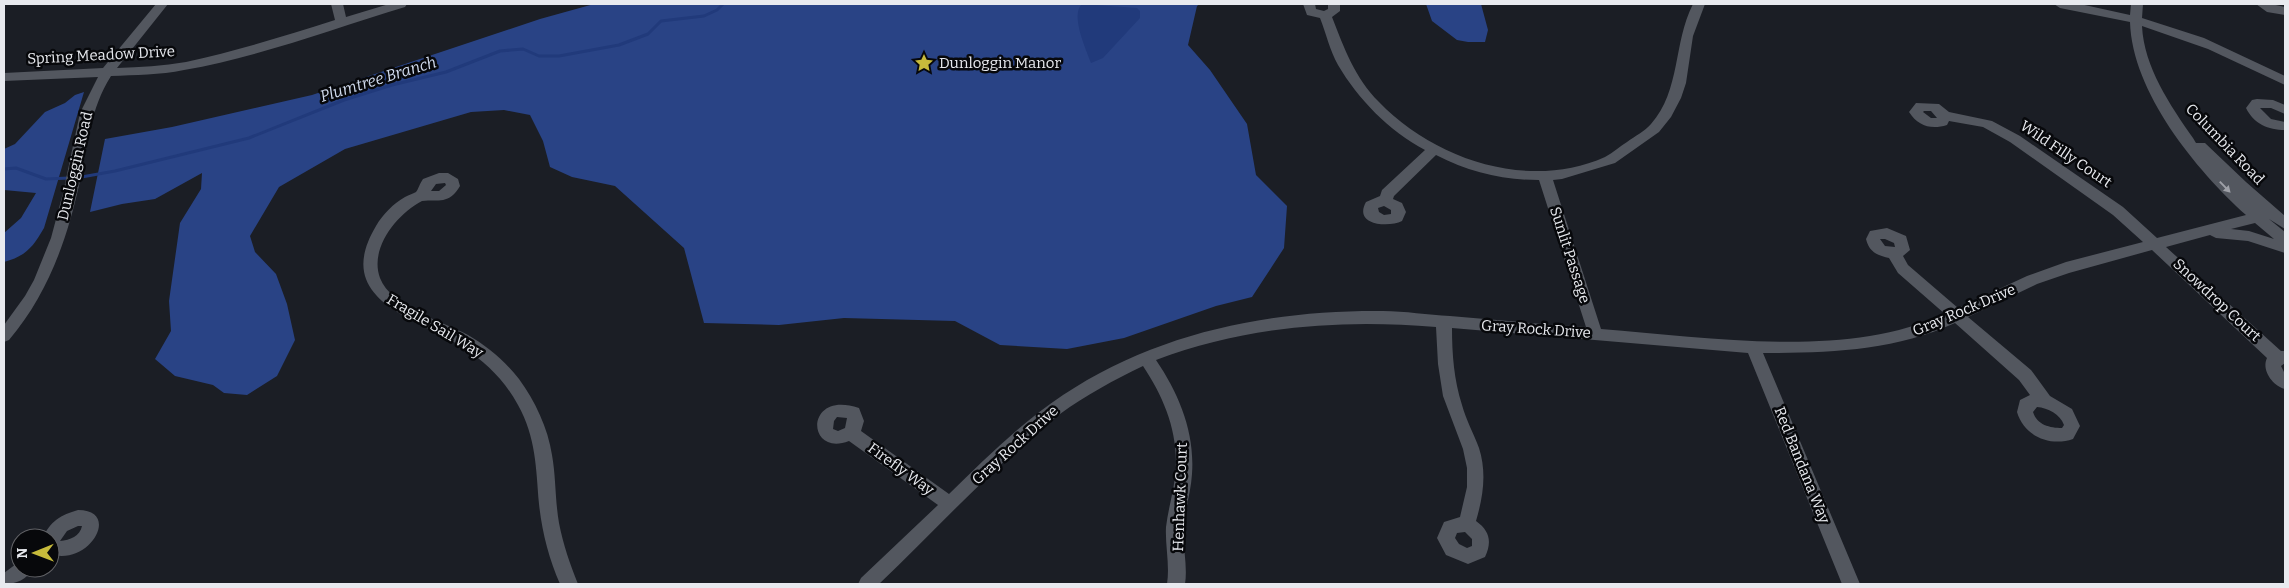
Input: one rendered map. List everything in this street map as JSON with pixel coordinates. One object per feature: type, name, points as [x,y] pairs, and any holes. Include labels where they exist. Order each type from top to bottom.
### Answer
[{"type":"street","name":"Dunloggin Road","points":[[6,332],[26,308],[46,270],[58,239],[88,107],[108,73],[162,4]]},
{"type":"street","points":[[337,4],[341,22]]},
{"type":"street","name":"Spring Meadow Drive","points":[[4,77],[158,70],[185,66],[242,53],[401,4]]},
{"type":"street","points":[[1309,4],[1311,12],[1325,15],[1334,11],[1334,4]]},
{"type":"street","points":[[1325,15],[1334,47],[1353,78],[1397,126],[1432,151],[1458,162],[1488,170],[1545,176],[1579,171],[1615,157],[1642,140],[1656,127],[1673,103],[1679,88],[1687,32],[1699,4]]},
{"type":"street","points":[[2060,4],[2135,20],[2208,44],[2285,81]]},
{"type":"street","name":"Columbia Road","points":[[2138,4],[2135,20],[2137,44],[2142,60],[2165,106],[2189,146],[2206,167],[2256,217],[2285,240]]},
{"type":"street","points":[[2262,4],[2271,9],[2285,11]]},
{"type":"street","points":[[2284,108],[2265,102],[2258,103],[2253,108],[2257,116],[2264,121],[2285,126]]},
{"type":"street","name":"Columbia Road","points":[[2165,106],[2219,165],[2285,224]]},
{"type":"street","name":"Wild Filly Court","points":[[1945,116],[1974,120],[2000,130],[2015,139],[2113,206],[2155,243]]},
{"type":"street","points":[[1386,201],[1391,189],[1432,151]]},
{"type":"street","name":"Sunlit Passage","points":[[1545,176],[1595,333]]},
{"type":"street","name":"Fragile Sail Way","points":[[424,194],[404,204],[389,218],[380,231],[371,258],[370,273],[376,287],[386,299],[462,339],[484,354],[504,372],[520,394],[541,440],[553,537],[562,571],[568,584]]},
{"type":"street","name":"Gray Rock Drive","points":[[867,584],[1016,440],[1044,417],[1095,382],[1146,358],[1210,335],[1278,322],[1349,316],[1753,346],[1825,347],[1852,345],[1902,336],[1929,328],[2032,280],[2074,266],[2271,213]]},
{"type":"street","points":[[2200,233],[2250,236],[2285,248]]},
{"type":"street","name":"Snowdrop Court","points":[[2155,243],[2281,357],[2273,362],[2272,367],[2278,377],[2285,383]]},
{"type":"street","points":[[1894,254],[1903,269],[2026,375],[2037,389],[2042,400]]},
{"type":"street","points":[[1444,322],[1444,355],[1448,382],[1454,406],[1475,464],[1474,499],[1467,524]]},
{"type":"street","name":"Red Bandana Way","points":[[1753,346],[1851,584]]},
{"type":"street","name":"Henhawk Court","points":[[1146,358],[1164,384],[1173,403],[1183,437],[1184,476],[1175,529],[1178,568],[1176,584]]},
{"type":"street","name":"Firefly Way","points":[[851,433],[950,504]]},
{"type":"shaded area","points":[[594,4],[1200,4],[1197,6],[1188,45],[1210,70],[1247,124],[1256,175],[1287,206],[1284,248],[1252,297],[1216,306],[1124,338],[1067,349],[1000,345],[955,321],[844,318],[779,325],[704,323],[684,248],[615,186],[572,177],[550,167],[543,141],[530,115],[504,110],[471,112],[345,149],[279,187],[250,236],[255,252],[276,274],[287,304],[295,340],[277,376],[247,395],[224,393],[213,385],[175,376],[155,359],[171,331],[169,301],[180,223],[201,189],[202,173],[155,199],[122,204],[90,212],[105,139],[172,127],[312,95],[540,19]]},
{"type":"shaded area","points":[[1082,4],[1137,8],[1140,11],[1140,18],[1103,58],[1091,63],[1078,24],[1079,9]]},
{"type":"shaded area","points":[[1426,4],[1481,4],[1488,30],[1485,42],[1457,40],[1432,21]]},
{"type":"shaded area","points":[[84,92],[44,228],[28,250],[12,260],[4,262],[4,233],[21,218],[36,193],[4,190],[4,149],[15,144],[45,112]]},
{"type":"waterway","name":"Plumtree Branch","points":[[76,178],[115,171],[249,138],[344,100],[392,85],[446,72],[500,51],[523,49],[539,56],[559,56],[619,45],[648,34],[661,21],[704,16],[717,10],[723,4]]},
{"type":"waterway","name":"Plumtree Branch","points":[[4,169],[16,168],[46,179],[69,178]]},
{"type":"place","name":"Dunloggin Manor","points":[[924,63]]}]
